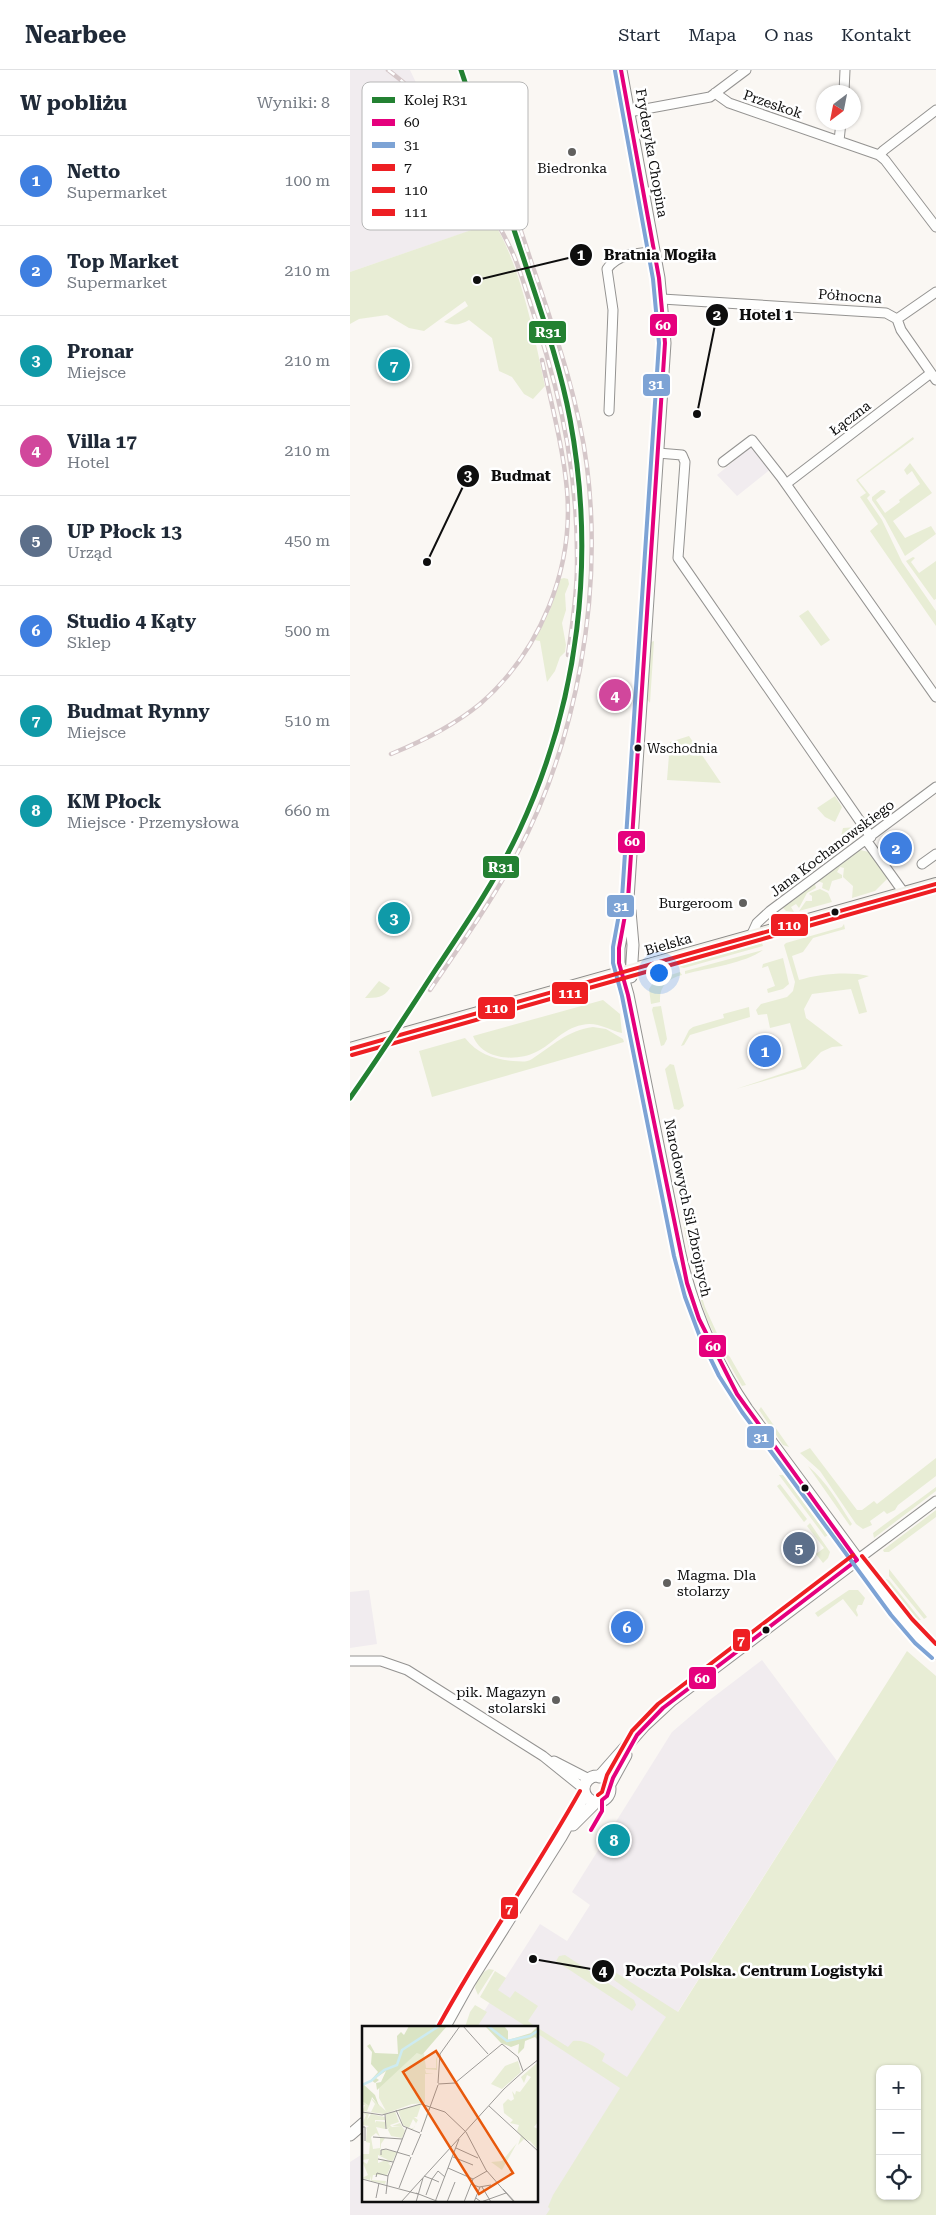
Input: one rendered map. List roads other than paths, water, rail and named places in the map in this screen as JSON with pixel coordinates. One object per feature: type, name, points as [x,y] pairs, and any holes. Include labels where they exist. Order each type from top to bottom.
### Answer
[{"type":"main road","name":"Bielska","points":[[350,1049],[936,884]]},
{"type":"street","name":"Fryderyka Chopina","points":[[621,70],[662,299],[665,343],[628,899],[619,948],[626,971]]},
{"type":"street","points":[[629,112],[703,99],[715,94],[746,70]]},
{"type":"street","points":[[845,85],[846,70]]},
{"type":"street","name":"Przeskok","points":[[715,94],[729,103],[880,156],[886,160],[936,227]]},
{"type":"street","points":[[880,156],[884,150],[936,110]]},
{"type":"street","points":[[839,141],[840,130]]},
{"type":"street","points":[[609,411],[613,310],[607,269],[619,257],[654,252]]},
{"type":"street","name":"Północna","points":[[662,299],[886,313],[897,319],[936,292]]},
{"type":"street","points":[[897,319],[901,330],[933,377]]},
{"type":"street","name":"Łączna","points":[[786,484],[933,377]]},
{"type":"street","points":[[723,462],[752,440],[786,484],[936,697]]},
{"type":"street","points":[[658,453],[682,455],[685,462],[678,558],[869,838],[904,893]]},
{"type":"street","name":"Jana Kochanowskiego","points":[[751,936],[757,923],[770,911],[936,788]]},
{"type":"street","points":[[922,864],[936,854]]},
{"type":"street","points":[[770,911],[769,918],[773,930]]},
{"type":"street","name":"Narodowych Sił Zbrojnych","points":[[626,971],[628,995],[676,1237],[687,1283],[701,1325],[737,1394],[857,1560],[907,1624],[936,1653]]},
{"type":"street","points":[[445,2026],[469,1983],[562,1837],[584,1792],[594,1778],[672,1700],[936,1501]]},
{"type":"street","points":[[350,1661],[381,1661],[407,1670],[542,1756],[584,1792],[590,1800],[596,1802]]},
{"type":"street","points":[[562,1837],[590,1806],[607,1796],[609,1786],[637,1735]]},
{"type":"street","points":[[542,1756],[594,1778],[605,1780],[609,1786]]},
{"type":"street","points":[[350,2135],[362,2125]]},
{"type":"railway","points":[[388,70],[403,82]]},
{"type":"railway","points":[[501,230],[514,256],[546,354],[561,413],[572,472],[577,534],[577,576],[568,655]]},
{"type":"railway","points":[[430,990],[497,889],[517,854],[538,810],[556,764],[570,715],[588,615],[591,515],[582,435],[557,338],[521,230]]},
{"type":"railway","points":[[391,754],[437,732],[480,704],[520,660],[536,634],[549,607],[565,549],[568,520],[567,490],[560,441],[542,360]]},
{"type":"rail line","name":"R31","points":[[461,70],[465,82]]},
{"type":"rail line","name":"R31","points":[[350,1098],[501,867],[519,831],[539,782],[556,732],[568,681],[577,629],[581,577],[581,524],[578,472],[570,419],[556,359],[514,230]]},
{"type":"place","name":"Biedronka","points":[[572,152]]},
{"type":"place","name":"Bratnia Mogiła","points":[[477,280]]},
{"type":"place","name":"Budmat Rynny","points":[[394,365]]},
{"type":"place","name":"Hotel 1","points":[[697,414]]},
{"type":"place","name":"Budmat","points":[[427,562]]},
{"type":"place","name":"Villa 17","points":[[615,695]]},
{"type":"place","name":"Wschodnia","points":[[638,748]]},
{"type":"place","name":"Top Market","points":[[896,848]]},
{"type":"place","name":"Burgeroom","points":[[743,903]]},
{"type":"place","name":"Pronar","points":[[394,918]]},
{"type":"place","name":"Netto","points":[[765,1051]]},
{"type":"place","name":"UP Płock 13","points":[[799,1548]]},
{"type":"place","name":"Magma. Dla stolarzy","points":[[667,1583]]},
{"type":"place","name":"Studio 4 Kąty","points":[[627,1627]]},
{"type":"place","name":"pik. Magazyn stolarski","points":[[556,1700]]},
{"type":"place","name":"KM Płock","points":[[614,1840]]},
{"type":"place","name":"Poczta Polska. Centrum Logistyki","points":[[533,1959]]}]
